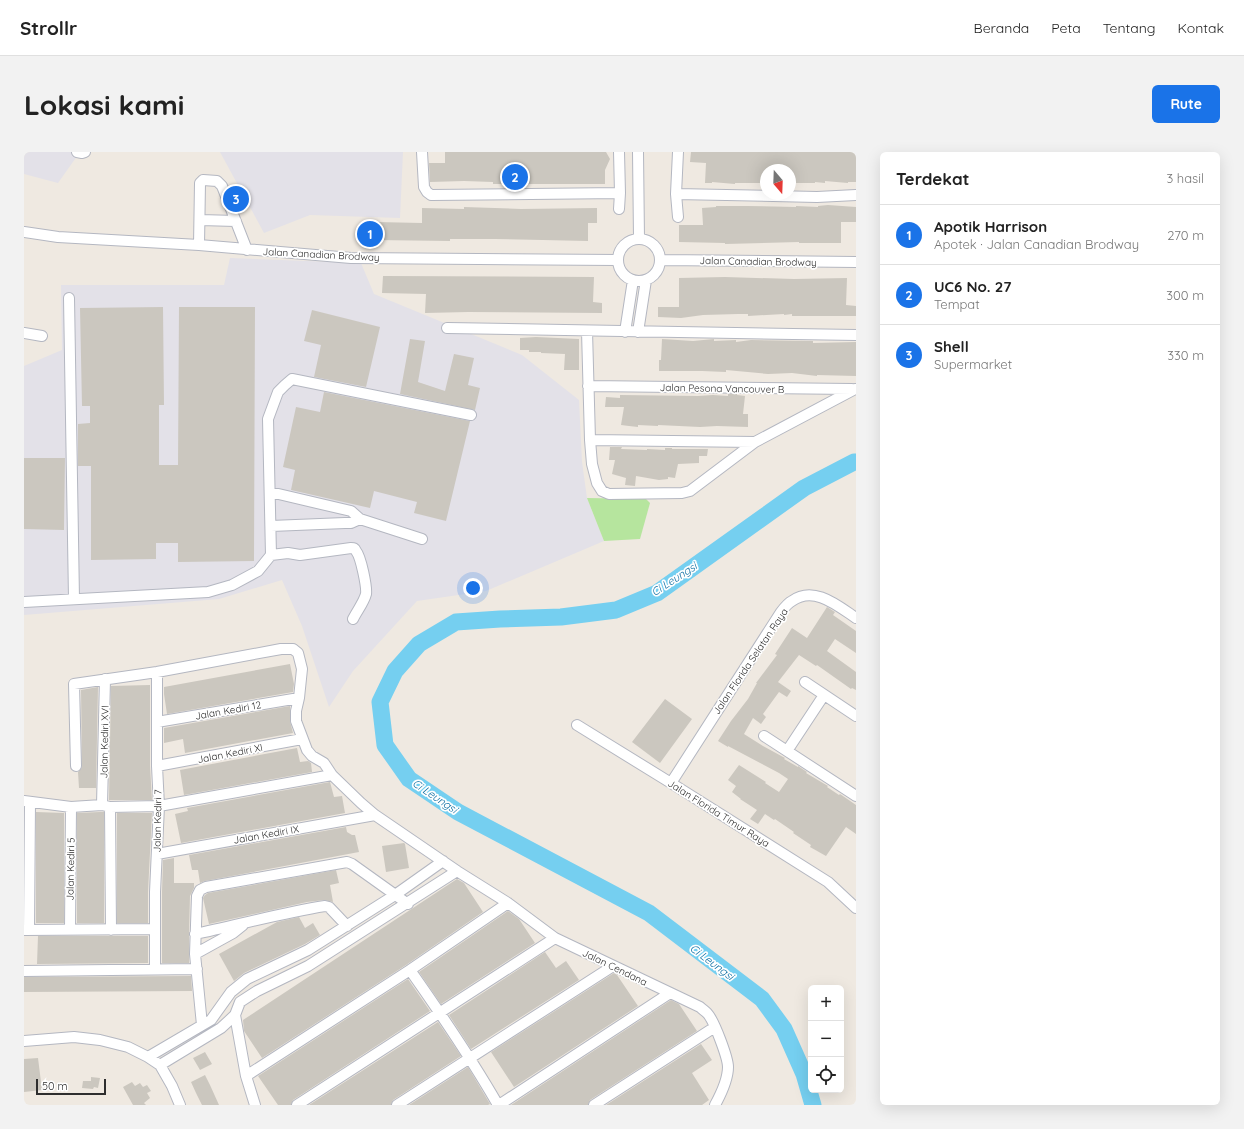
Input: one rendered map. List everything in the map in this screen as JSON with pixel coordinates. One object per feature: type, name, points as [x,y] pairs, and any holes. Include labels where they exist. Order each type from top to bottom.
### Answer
[{"type":"street","points":[[76,152],[85,152]]},
{"type":"street","points":[[422,152],[424,187],[431,195],[620,193]]},
{"type":"street","points":[[619,209],[620,152]]},
{"type":"street","points":[[638,152],[639,238]]},
{"type":"street","points":[[678,152],[676,194],[678,217]]},
{"type":"street","points":[[200,245],[200,183],[203,180],[217,180],[220,183],[247,250]]},
{"type":"street","points":[[676,194],[817,197],[856,194]]},
{"type":"street","points":[[200,220],[236,221]]},
{"type":"street","name":"Jalan Canadian Brodway","points":[[24,232],[58,237],[200,245],[351,258],[618,260]]},
{"type":"street","points":[[639,238],[652,242],[657,247],[661,260],[657,272],[652,277],[639,281],[627,277],[622,272],[618,260],[622,247],[639,238]]},
{"type":"street","name":"Jalan Canadian Brodway","points":[[661,260],[856,262]]},
{"type":"street","points":[[625,332],[633,280]]},
{"type":"street","points":[[638,332],[646,280]]},
{"type":"street","points":[[69,298],[74,599]]},
{"type":"street","points":[[447,328],[856,335]]},
{"type":"street","name":"Jalan Pesona Vancouver B","points":[[587,331],[592,464],[597,483],[602,491],[609,494],[682,493],[690,491],[755,442],[856,389]]},
{"type":"street","points":[[24,333],[42,336]]},
{"type":"street","points":[[24,602],[208,592],[232,585],[258,571],[271,555],[268,419],[278,392],[292,379],[471,415]]},
{"type":"street","name":"Jalan Pesona Vancouver B","points":[[588,386],[856,389]]},
{"type":"street","name":"Jalan Pesona Vancouver B","points":[[590,440],[755,442]]},
{"type":"street","points":[[270,492],[351,511],[360,519],[422,539]]},
{"type":"street","points":[[271,526],[350,523],[360,519]]},
{"type":"street","points":[[271,555],[288,553],[300,555],[354,548],[361,564],[367,588],[366,595],[353,619]]},
{"type":"street","name":"Jalan Florida Selatan Raya","points":[[671,783],[781,612],[792,600],[805,595],[817,596],[830,600],[856,618]]},
{"type":"street","name":"Jalan Cendana","points":[[157,672],[281,649],[293,649],[298,653],[302,669],[296,721],[307,750],[312,756],[324,763],[332,775],[375,815],[508,903],[555,938],[670,993],[707,1013],[715,1027],[728,1065],[728,1075],[715,1105]]},
{"type":"street","points":[[76,766],[74,684],[157,672]]},
{"type":"street","name":"Jalan Kediri 7","points":[[155,969],[159,806],[157,766],[157,672]]},
{"type":"street","name":"Jalan Kediri XVI","points":[[105,679],[106,806],[111,930]]},
{"type":"street","points":[[805,682],[856,716]]},
{"type":"street","points":[[787,751],[824,695]]},
{"type":"street","name":"Jalan Kediri 12","points":[[157,722],[299,698]]},
{"type":"street","name":"Jalan Florida Timur Raya","points":[[577,725],[828,882],[856,908]]},
{"type":"street","points":[[764,736],[856,796]]},
{"type":"street","name":"Jalan Kediri XI","points":[[157,766],[302,739]]},
{"type":"street","points":[[155,930],[27,930],[27,802],[71,807],[159,806],[332,775]]},
{"type":"street","name":"Jalan Kediri 5","points":[[70,930],[71,807]]},
{"type":"street","name":"Jalan Kediri IX","points":[[157,854],[375,815]]},
{"type":"street","points":[[148,1057],[211,1020],[231,992],[247,979],[308,950],[395,895],[443,861]]},
{"type":"street","points":[[202,1025],[195,954],[197,896],[200,890],[206,887],[347,862],[408,904]]},
{"type":"street","points":[[160,1066],[220,1028],[235,1015],[240,1002],[257,991],[308,966],[458,871]]},
{"type":"street","points":[[246,1076],[410,970],[508,903]]},
{"type":"street","points":[[195,934],[295,911],[325,906],[329,907],[347,926]]},
{"type":"street","points":[[195,954],[233,933],[246,923]]},
{"type":"street","points":[[297,1105],[555,938]]},
{"type":"street","points":[[397,1105],[613,966]]},
{"type":"street","points":[[24,971],[197,969]]},
{"type":"street","points":[[410,970],[470,1057],[498,1105],[670,993]]},
{"type":"street","points":[[235,1015],[246,1076],[255,1105]]},
{"type":"street","points":[[594,1105],[715,1027]]},
{"type":"street","points":[[24,1041],[74,1037],[100,1040],[128,1047],[148,1057],[160,1066],[172,1086],[180,1105]]},
{"type":"shaded area","points":[[24,152],[80,152],[58,183],[24,174]]},
{"type":"shaded area","points":[[220,152],[403,152],[400,218],[310,215],[264,233]]},
{"type":"shaded area","points":[[230,258],[361,263],[374,294],[522,355],[579,400],[582,462],[587,498],[604,541],[486,591],[417,601],[353,671],[329,707],[302,626],[282,580],[219,599],[24,615],[24,366],[62,350],[61,285],[224,285]]},
{"type":"green space","points":[[587,498],[646,499],[650,503],[640,539],[604,541]]},
{"type":"building","points":[[445,152],[606,152],[610,159],[605,170],[605,184],[493,184],[493,182],[464,181],[430,182],[429,163],[445,163]]},
{"type":"building","points":[[691,152],[856,152],[856,182],[848,183],[825,181],[825,183],[796,183],[796,164],[760,164],[760,183],[705,183],[706,163],[690,162]]},
{"type":"building","points":[[828,205],[856,207],[856,222],[841,222],[841,243],[799,242],[725,244],[679,242],[679,225],[703,225],[702,208],[716,206],[818,207]]},
{"type":"building","points":[[464,207],[521,209],[597,208],[597,223],[588,223],[588,241],[495,239],[450,239],[450,241],[375,240],[376,222],[422,223],[422,208],[464,209]]},
{"type":"building","points":[[383,276],[594,277],[593,302],[602,303],[602,313],[425,313],[426,294],[382,293]]},
{"type":"building","points":[[725,277],[794,279],[847,278],[846,305],[856,306],[856,316],[792,316],[792,314],[784,314],[748,316],[748,314],[738,314],[703,315],[681,318],[658,317],[658,307],[679,307],[679,278]]},
{"type":"building","points":[[163,307],[164,405],[159,405],[159,465],[178,465],[179,307],[255,307],[254,561],[178,562],[178,543],[156,543],[156,559],[91,560],[91,466],[78,466],[78,424],[90,423],[90,406],[82,406],[80,308]]},
{"type":"building","points":[[312,310],[380,327],[366,387],[314,377],[321,345],[304,341]]},
{"type":"building","points":[[536,337],[579,339],[579,370],[564,370],[565,354],[520,350],[520,338]]},
{"type":"building","points":[[410,339],[425,341],[418,382],[445,391],[454,354],[474,358],[468,385],[480,388],[475,410],[400,394]]},
{"type":"building","points":[[662,339],[693,341],[714,339],[714,341],[736,340],[736,342],[751,340],[813,341],[813,343],[856,342],[856,376],[817,376],[792,373],[768,374],[726,370],[726,372],[659,371]]},
{"type":"building","points":[[324,392],[470,421],[446,521],[414,513],[417,502],[374,491],[370,508],[291,490],[295,470],[283,467],[296,407],[320,412]]},
{"type":"building","points":[[728,394],[745,396],[743,414],[748,414],[748,427],[638,425],[638,427],[621,425],[624,407],[605,407],[606,397],[620,398],[620,395],[728,396]]},
{"type":"building","points":[[610,447],[647,450],[665,450],[665,448],[708,449],[707,456],[699,456],[699,463],[678,464],[675,478],[668,477],[668,479],[659,480],[636,476],[635,486],[625,485],[626,478],[612,474],[615,460],[609,460]]},
{"type":"building","points":[[24,458],[65,458],[64,530],[24,529]]},
{"type":"building","points":[[827,607],[835,612],[833,615],[856,631],[856,653],[835,639],[827,651],[856,672],[856,690],[851,689],[817,665],[816,666],[799,655],[778,682],[791,691],[787,697],[779,692],[763,714],[766,717],[761,724],[753,718],[744,734],[798,766],[807,772],[806,773],[856,805],[856,834],[846,827],[826,856],[810,847],[811,845],[793,833],[794,832],[765,814],[758,824],[750,819],[757,810],[732,792],[736,786],[728,780],[739,765],[779,792],[788,779],[718,741],[748,699],[756,683],[777,655],[775,654],[792,628],[807,638]]},
{"type":"building","points":[[290,664],[294,684],[293,692],[167,714],[164,687]]},
{"type":"building","points":[[150,685],[150,766],[152,800],[109,800],[111,686]]},
{"type":"building","points":[[98,687],[96,788],[79,788],[78,772],[82,766],[81,690]]},
{"type":"building","points":[[665,699],[692,719],[660,763],[632,742]]},
{"type":"building","points":[[290,706],[290,721],[293,733],[185,753],[183,739],[164,743],[164,728]]},
{"type":"building","points":[[297,748],[300,762],[308,761],[311,763],[312,772],[184,795],[180,770]]},
{"type":"building","points":[[330,782],[334,797],[342,796],[345,813],[181,843],[175,814],[188,811],[187,808]]},
{"type":"building","points":[[36,812],[64,813],[64,923],[36,923]]},
{"type":"building","points":[[104,812],[104,923],[77,923],[77,813]]},
{"type":"building","points":[[117,813],[152,813],[148,923],[117,923]]},
{"type":"building","points":[[346,827],[347,832],[355,835],[359,852],[200,883],[198,870],[192,870],[189,855]]},
{"type":"building","points":[[404,843],[409,868],[386,872],[382,846]]},
{"type":"building","points":[[174,858],[174,883],[194,883],[194,888],[190,896],[189,963],[162,963],[163,860]]},
{"type":"building","points":[[336,870],[339,883],[330,885],[333,902],[324,900],[307,902],[209,924],[203,898],[208,893]]},
{"type":"building","points":[[457,879],[464,883],[483,912],[406,965],[262,1058],[244,1031],[243,1020]]},
{"type":"building","points":[[508,911],[519,919],[535,943],[441,1004],[419,972]]},
{"type":"building","points":[[299,917],[305,928],[313,923],[320,935],[305,944],[244,973],[234,981],[219,954],[277,922]]},
{"type":"building","points":[[38,936],[148,936],[148,963],[37,964]]},
{"type":"building","points":[[545,952],[556,968],[566,961],[579,980],[471,1049],[449,1015]]},
{"type":"building","points":[[614,973],[617,975],[638,1006],[514,1087],[491,1052]]},
{"type":"building","points":[[191,976],[192,991],[24,992],[24,977]]},
{"type":"building","points":[[408,979],[430,1011],[293,1100],[291,1105],[278,1105],[258,1076]]},
{"type":"building","points":[[671,1000],[679,1004],[697,1031],[590,1100],[588,1105],[511,1105]]},
{"type":"building","points":[[438,1022],[461,1056],[393,1100],[391,1105],[309,1105]]},
{"type":"building","points":[[701,1044],[712,1060],[692,1073],[709,1100],[702,1105],[606,1105]]},
{"type":"building","points":[[205,1052],[212,1064],[200,1070],[193,1058]]},
{"type":"building","points":[[38,1058],[42,1090],[24,1092],[24,1059]]},
{"type":"building","points":[[468,1067],[490,1104],[409,1105]]},
{"type":"building","points":[[205,1075],[219,1105],[202,1105],[196,1093],[191,1082]]},
{"type":"building","points":[[91,1077],[100,1078],[98,1088],[82,1088],[83,1081],[91,1081]]},
{"type":"building","points":[[132,1082],[135,1086],[140,1083],[143,1087],[147,1085],[151,1091],[147,1093],[150,1098],[144,1103],[146,1105],[133,1105],[123,1087]]},
{"type":"waterway","name":"Ci Leungsi","points":[[813,1105],[804,1074],[784,1029],[762,999],[649,913],[458,812],[409,779],[385,745],[380,702],[395,671],[419,644],[456,622],[561,617],[616,610],[657,593],[804,488],[856,462]]},
{"type":"place","name":"UC6 No. 27","points":[[515,177]]},
{"type":"place","name":"Shell","points":[[236,199]]},
{"type":"place","name":"Apotik Harrison","points":[[370,234]]}]
